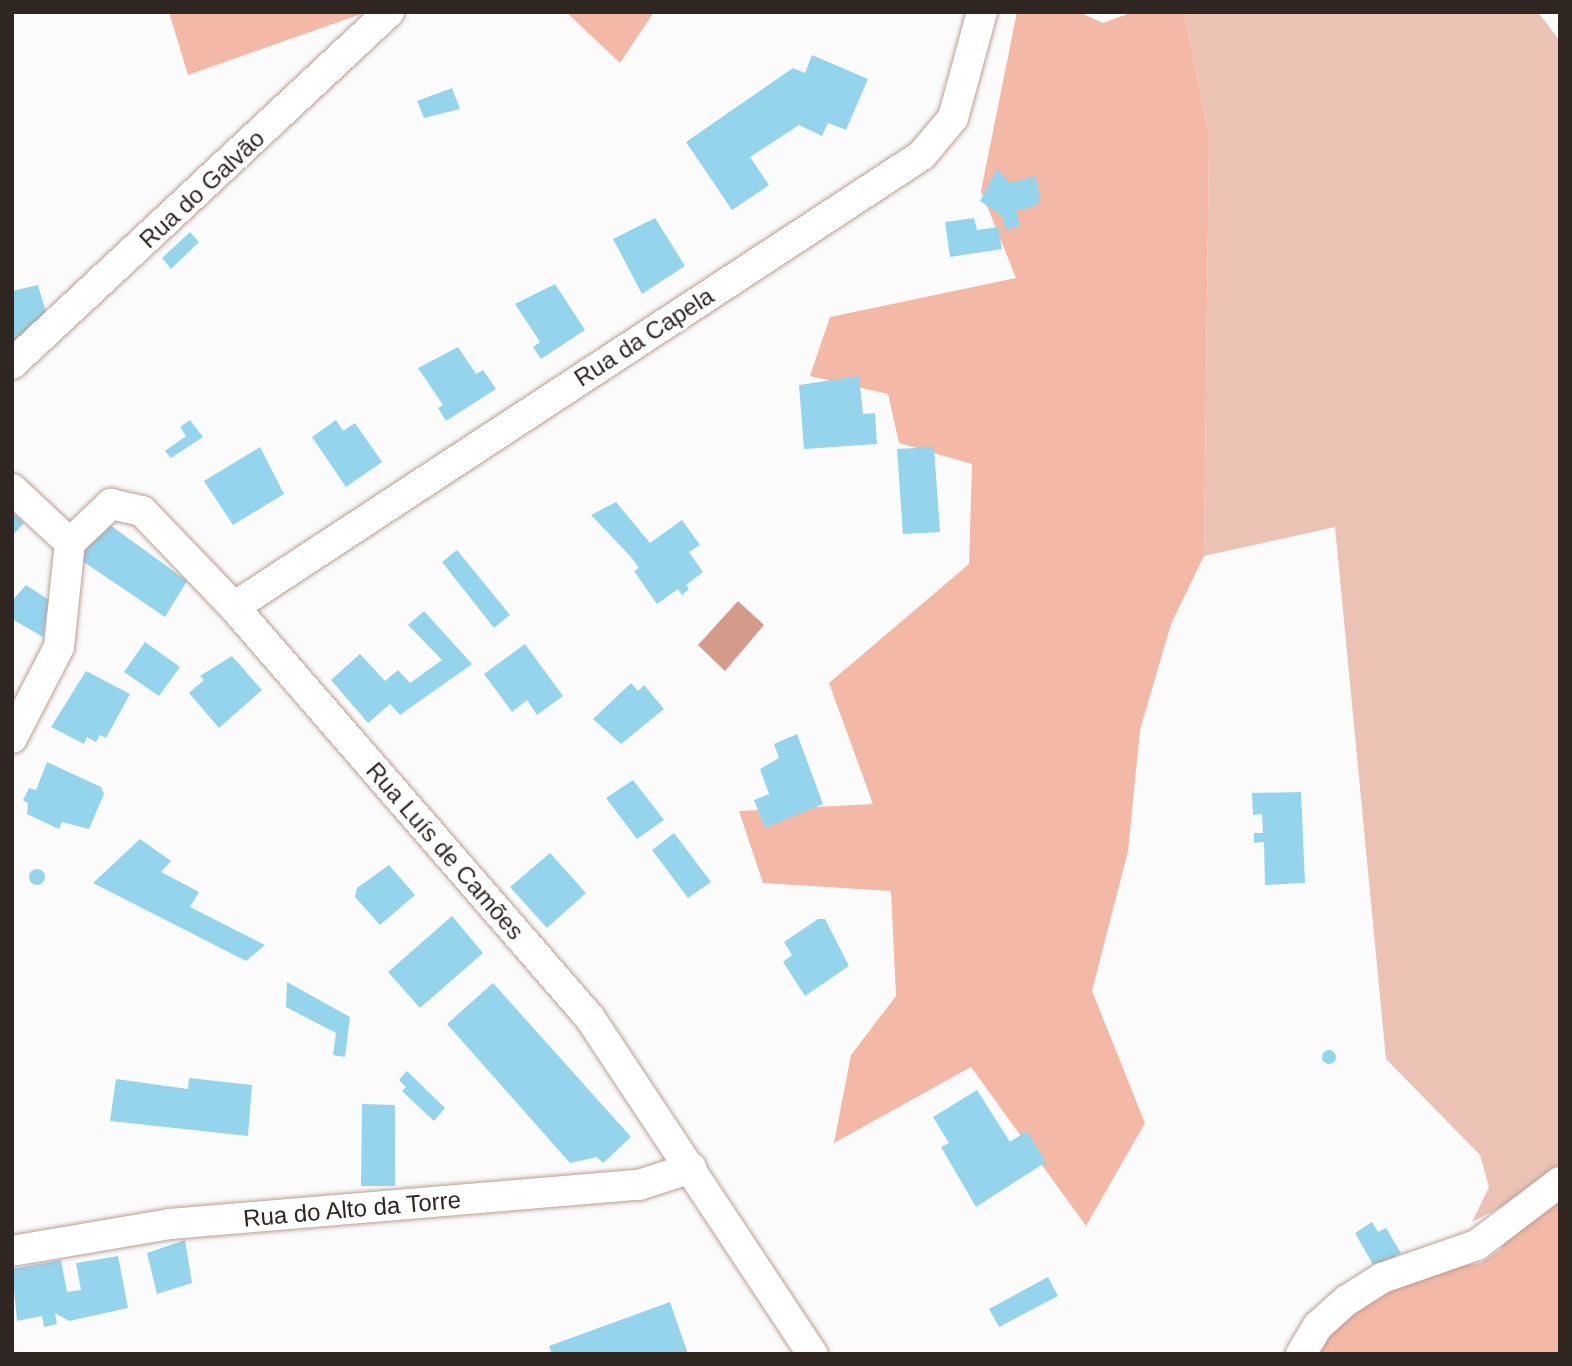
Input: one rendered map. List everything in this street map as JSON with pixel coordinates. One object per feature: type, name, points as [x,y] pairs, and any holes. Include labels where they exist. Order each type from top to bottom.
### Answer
[{"type":"street","name":"Rua do Galvão","points":[[12,363],[389,12]]},
{"type":"street","name":"Rua da Capela","points":[[234,607],[922,155],[953,118],[982,12]]},
{"type":"street","points":[[12,489],[70,543],[59,648],[12,738]]},
{"type":"street","name":"Rua Luís de Camões","points":[[70,543],[111,504],[142,511],[234,607],[590,1018],[812,1354]]},
{"type":"street","name":"Rua do Alto da Torre","points":[[12,1251],[170,1224],[639,1185],[691,1168]]},
{"type":"street","points":[[1301,1354],[1318,1326],[1346,1301],[1382,1278],[1477,1245],[1560,1182]]},
{"type":"shaded area","points":[[169,12],[367,12],[188,75]]},
{"type":"shaded area","points":[[566,12],[654,12],[620,63]]},
{"type":"shaded area","points":[[1017,12],[1079,12],[1103,23],[1133,12],[1184,12],[1209,137],[1204,556],[1171,624],[1140,730],[1128,851],[1092,991],[1145,1123],[1086,1226],[971,1067],[834,1143],[851,1055],[896,996],[891,891],[763,883],[739,811],[873,804],[829,683],[969,564],[972,464],[899,443],[888,394],[810,376],[830,317],[1016,278],[981,191]]},
{"type":"shaded area","points":[[1184,12],[1538,12],[1560,41],[1560,1176],[1472,1222],[1489,1187],[1480,1155],[1386,1059],[1335,527],[1204,556],[1209,137]]},
{"type":"shaded area","points":[[738,601],[764,625],[725,671],[698,645]]},
{"type":"shaded area","points":[[1560,1190],[1560,1354],[1310,1354],[1330,1327],[1388,1291],[1436,1269],[1481,1263],[1500,1250],[1520,1219]]},
{"type":"building","points":[[812,55],[868,79],[846,130],[828,123],[822,136],[799,125],[750,157],[769,185],[732,210],[686,142],[793,68],[805,73]]},
{"type":"building","points":[[452,88],[460,109],[424,118],[417,101]]},
{"type":"building","points":[[997,169],[1010,183],[1035,176],[1040,195],[1038,205],[1016,211],[1020,226],[1006,230],[1002,216],[980,201]]},
{"type":"building","points":[[655,218],[685,266],[642,294],[613,239]]},
{"type":"building","points":[[974,218],[977,230],[998,227],[1002,249],[950,257],[945,222]]},
{"type":"building","points":[[190,232],[199,242],[171,269],[162,258]]},
{"type":"building","points":[[555,284],[585,330],[541,359],[533,347],[540,342],[515,304]]},
{"type":"building","points":[[38,285],[46,312],[12,345],[12,291]]},
{"type":"building","points":[[458,347],[476,374],[483,370],[496,389],[446,421],[438,408],[443,405],[418,368]]},
{"type":"building","points":[[859,376],[863,414],[875,413],[877,444],[804,449],[799,385]]},
{"type":"building","points":[[190,420],[203,437],[171,458],[165,451],[186,436],[180,427]]},
{"type":"building","points":[[336,420],[343,431],[355,423],[382,462],[346,487],[312,437]]},
{"type":"building","points":[[260,447],[284,494],[233,525],[204,481]]},
{"type":"building","points":[[934,447],[940,532],[903,534],[897,449]]},
{"type":"building","points":[[616,502],[650,543],[682,520],[700,545],[689,552],[703,572],[686,585],[689,589],[682,595],[678,589],[657,604],[634,571],[639,568],[631,557],[591,515]]},
{"type":"building","points":[[12,512],[24,523],[12,536]]},
{"type":"building","points":[[106,522],[187,581],[165,617],[78,558]]},
{"type":"building","points":[[457,550],[510,615],[494,628],[442,562]]},
{"type":"building","points":[[26,585],[49,600],[43,637],[12,619],[12,601]]},
{"type":"building","points":[[424,611],[472,664],[400,715],[390,704],[368,723],[331,680],[360,654],[385,681],[398,670],[410,683],[442,660],[408,625]]},
{"type":"building","points":[[145,642],[180,667],[159,696],[124,672]]},
{"type":"building","points":[[525,644],[563,696],[537,715],[527,700],[512,712],[484,674]]},
{"type":"building","points":[[232,656],[262,690],[219,728],[189,693],[204,680],[200,676]]},
{"type":"building","points":[[86,671],[130,694],[106,738],[100,735],[96,742],[87,737],[84,744],[51,727]]},
{"type":"building","points":[[631,683],[638,691],[644,685],[664,709],[621,744],[593,719]]},
{"type":"building","points":[[797,734],[823,804],[765,828],[754,800],[769,794],[760,769],[779,758],[774,744]]},
{"type":"building","points":[[47,762],[101,787],[104,794],[89,829],[62,822],[59,829],[27,814],[28,803],[23,800],[29,788],[36,790]]},
{"type":"building","points":[[633,780],[664,820],[637,839],[606,798]]},
{"type":"building","points":[[1301,792],[1305,883],[1265,885],[1264,842],[1254,843],[1254,833],[1263,833],[1262,814],[1253,815],[1252,793]]},
{"type":"building","points":[[674,833],[711,882],[688,898],[652,850]]},
{"type":"building","points":[[140,839],[171,861],[161,872],[199,892],[190,907],[265,945],[246,961],[93,883]]},
{"type":"building","points":[[550,853],[586,893],[547,928],[510,887]]},
{"type":"building","points":[[389,865],[415,895],[380,925],[355,897],[357,888]]},
{"type":"building","points":[[37,869],[45,877],[37,885],[29,877]]},
{"type":"building","points":[[452,916],[483,953],[420,1008],[388,972]]},
{"type":"building","points":[[818,919],[825,919],[849,966],[805,996],[783,962],[792,955],[784,942]]},
{"type":"building","points":[[287,982],[350,1017],[345,1057],[333,1055],[336,1033],[286,1007]]},
{"type":"building","points":[[493,983],[631,1137],[603,1163],[597,1157],[570,1163],[447,1024]]},
{"type":"building","points":[[1326,1050],[1332,1050],[1336,1057],[1332,1064],[1326,1064],[1322,1060],[1322,1054]]},
{"type":"building","points":[[407,1071],[445,1108],[434,1121],[402,1091],[406,1087],[399,1080]]},
{"type":"building","points":[[189,1078],[252,1085],[248,1136],[110,1121],[116,1079],[188,1089]]},
{"type":"building","points":[[977,1090],[1010,1142],[1027,1131],[1046,1162],[976,1207],[941,1147],[949,1143],[933,1117]]},
{"type":"building","points":[[362,1104],[395,1105],[395,1186],[361,1186]]},
{"type":"building","points":[[1372,1222],[1378,1232],[1386,1228],[1401,1253],[1375,1268],[1355,1233]]},
{"type":"building","points":[[185,1240],[192,1283],[157,1294],[147,1253]]},
{"type":"building","points":[[118,1256],[128,1308],[69,1321],[55,1313],[57,1324],[44,1327],[42,1316],[17,1321],[12,1269],[61,1260],[67,1292],[81,1290],[76,1263]]},
{"type":"building","points":[[1048,1277],[1058,1296],[999,1327],[989,1309]]},
{"type":"building","points":[[670,1302],[688,1354],[552,1354],[549,1346]]}]
